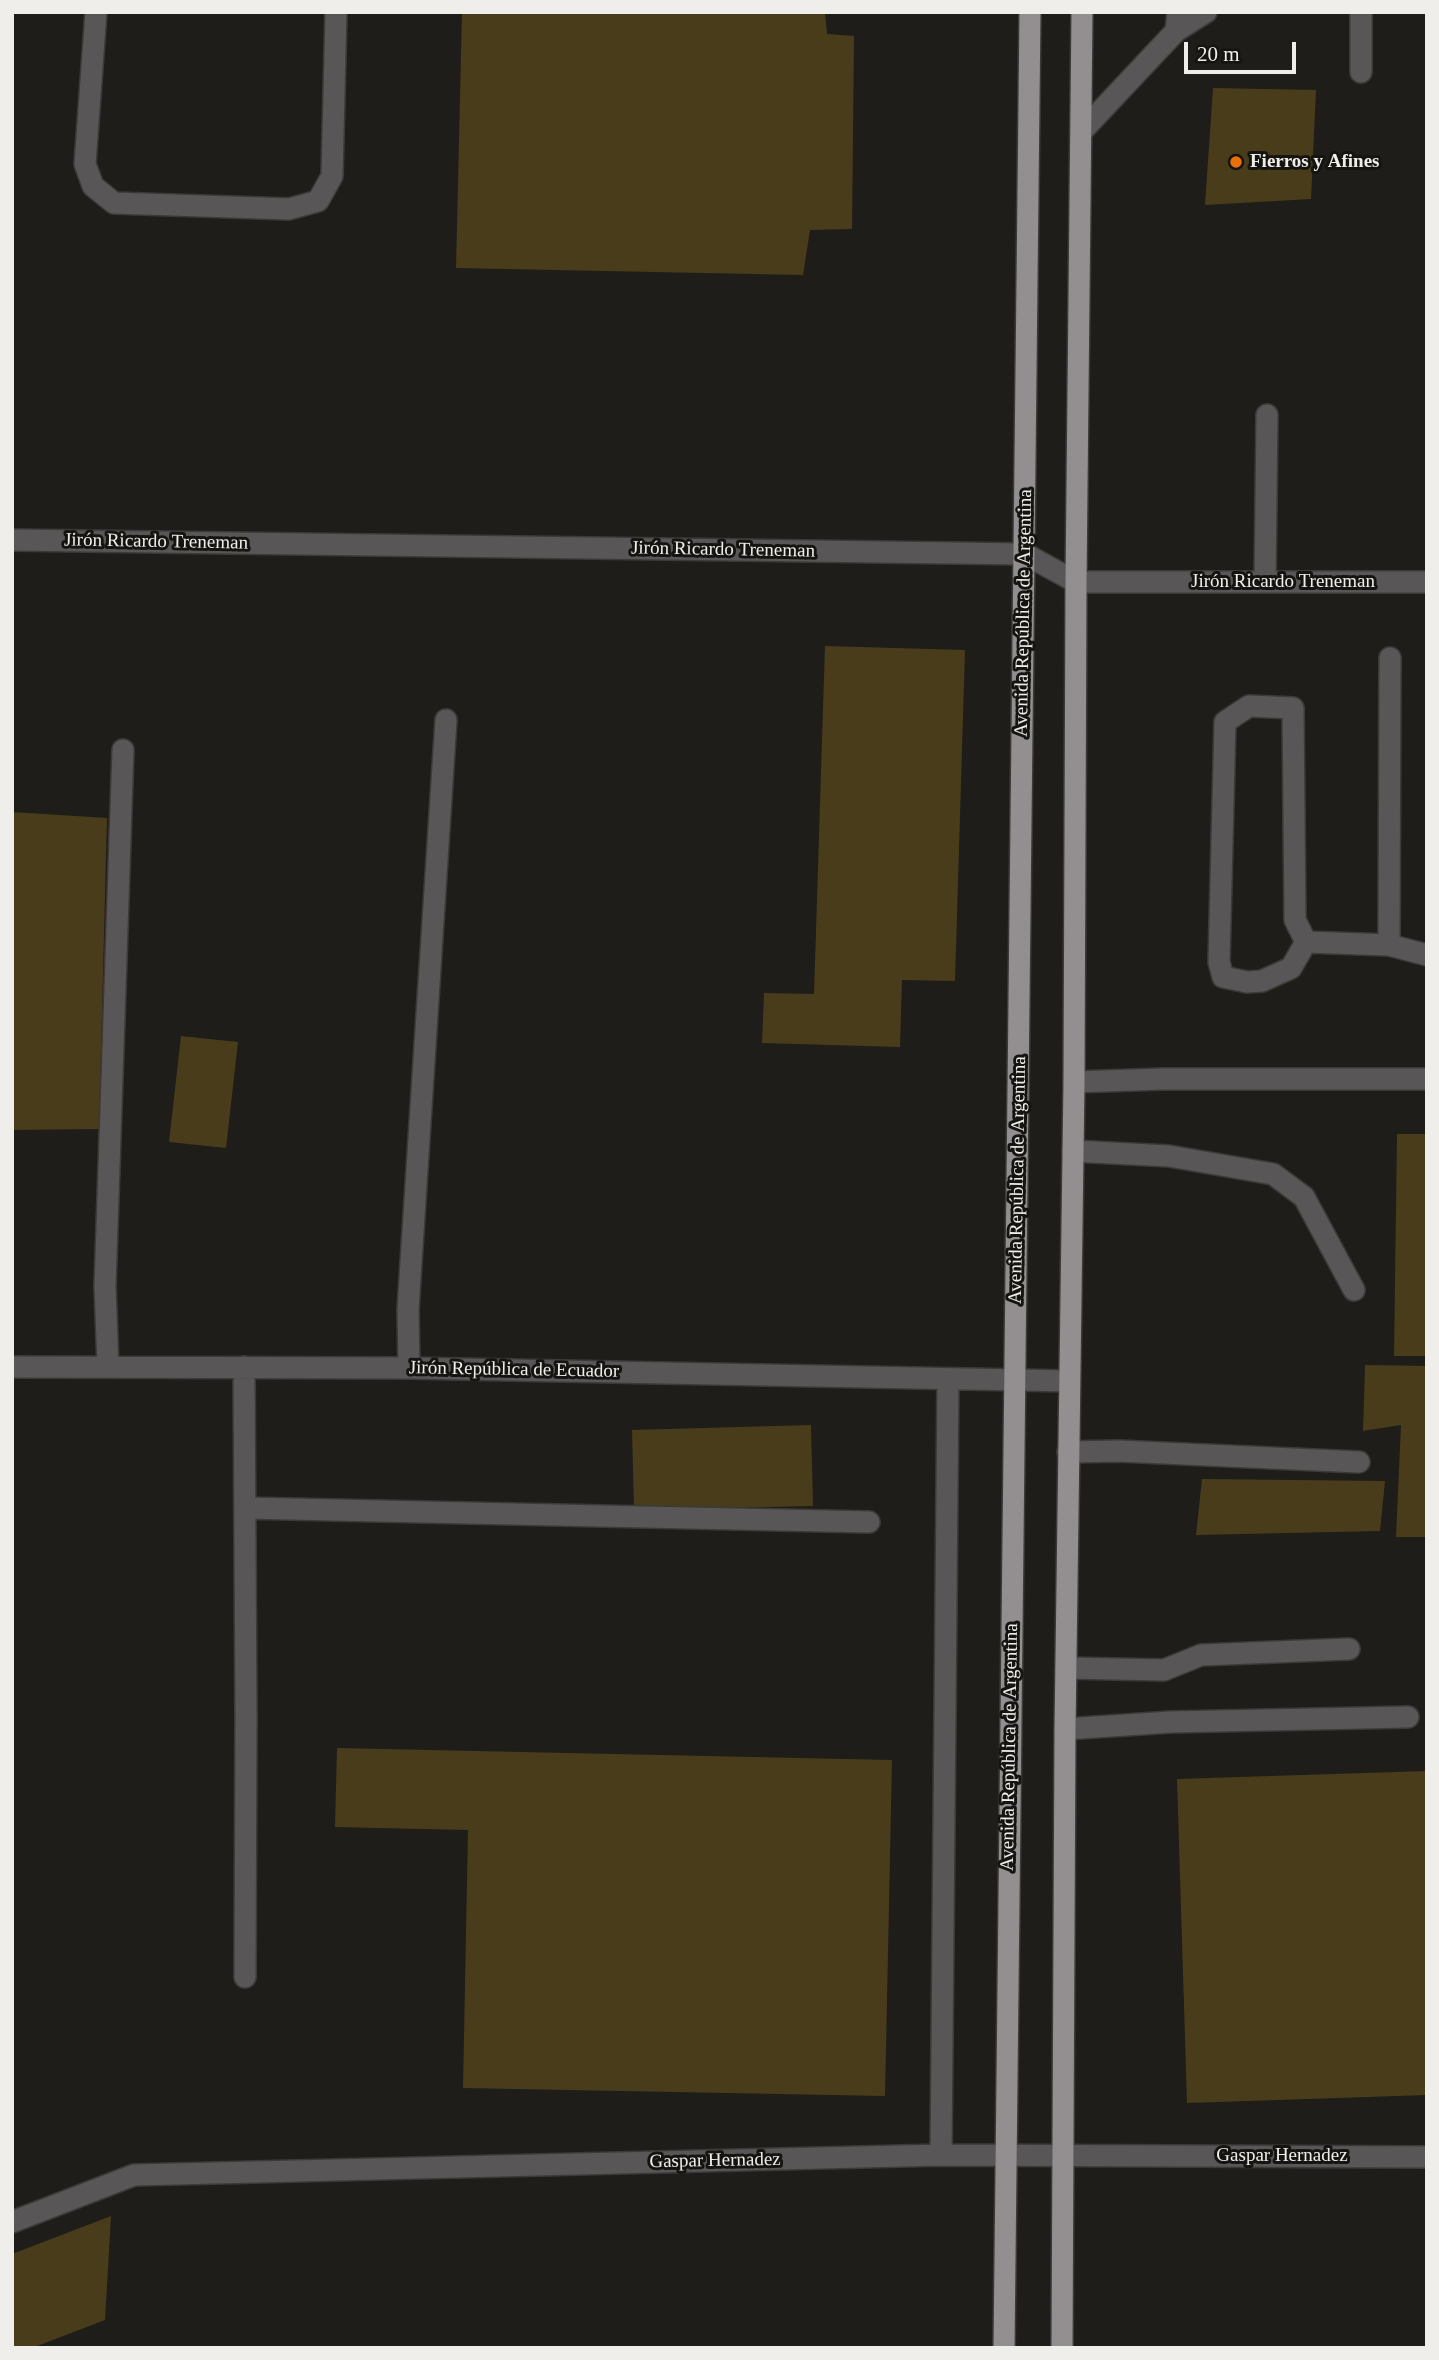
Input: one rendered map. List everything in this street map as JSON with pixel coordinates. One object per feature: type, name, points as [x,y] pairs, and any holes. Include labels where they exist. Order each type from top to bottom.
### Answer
[{"type":"main road","name":"Avenida República de Argentina","points":[[1004,2348],[1030,12]]},
{"type":"main road","points":[[1062,2348],[1065,1729],[1074,1082],[1076,582],[1083,12]]},
{"type":"street","points":[[96,12],[85,164],[93,186],[114,203],[289,209],[318,201],[332,176],[336,12]]},
{"type":"street","points":[[1082,131],[1177,21],[1206,12]]},
{"type":"street","points":[[1360,12],[1361,72]]},
{"type":"street","points":[[1265,582],[1267,415]]},
{"type":"street","name":"Jirón Ricardo Treneman","points":[[12,540],[1025,554],[1076,582],[1427,582]]},
{"type":"street","points":[[1389,945],[1390,658]]},
{"type":"street","points":[[1249,706],[1293,708],[1295,920],[1306,942],[1291,968],[1262,981],[1247,982],[1223,977],[1219,962],[1225,722],[1249,706]]},
{"type":"street","points":[[409,1367],[408,1309],[446,720]]},
{"type":"street","points":[[107,1367],[106,1272],[123,750]]},
{"type":"street","points":[[1306,942],[1389,945],[1427,955]]},
{"type":"street","points":[[1074,1082],[1163,1079],[1427,1079]]},
{"type":"street","points":[[1073,1151],[1169,1156],[1273,1174],[1304,1197],[1353,1290]]},
{"type":"street","name":"Jirón República de Ecuador","points":[[12,1367],[409,1367],[1069,1381]]},
{"type":"street","points":[[244,1367],[245,1977]]},
{"type":"street","points":[[941,2155],[948,1379]]},
{"type":"street","points":[[1068,1452],[1119,1451],[1359,1462]]},
{"type":"street","points":[[245,1508],[869,1522]]},
{"type":"street","points":[[1066,1668],[1164,1670],[1201,1655],[1349,1648]]},
{"type":"street","points":[[1065,1729],[1171,1722],[1408,1717]]},
{"type":"street","name":"Gaspar Hernadez","points":[[12,2221],[134,2175],[941,2155],[1427,2157]]},
{"type":"building","points":[[462,12],[825,12],[827,34],[854,36],[852,229],[810,230],[803,275],[456,268]]},
{"type":"building","points":[[1213,88],[1316,90],[1311,199],[1205,205]]},
{"type":"building","points":[[825,646],[965,650],[955,981],[902,980],[900,1047],[762,1043],[764,993],[814,994]]},
{"type":"building","points":[[12,812],[107,818],[99,1129],[12,1130]]},
{"type":"building","points":[[181,1036],[238,1042],[226,1148],[169,1142]]},
{"type":"building","points":[[1397,1134],[1427,1134],[1427,1356],[1394,1356]]},
{"type":"building","points":[[1365,1365],[1427,1366],[1427,1537],[1396,1537],[1401,1425],[1363,1431]]},
{"type":"building","points":[[811,1425],[813,1506],[634,1510],[632,1430]]},
{"type":"building","points":[[1202,1479],[1385,1481],[1380,1531],[1196,1535]]},
{"type":"building","points":[[337,1748],[892,1760],[885,2096],[463,2088],[468,1830],[335,1827]]},
{"type":"building","points":[[1427,1771],[1427,2095],[1187,2103],[1177,1779]]},
{"type":"building","points":[[111,2216],[105,2320],[32,2348],[12,2348],[12,2254]]},
{"type":"place","name":"Fierros y Afines","points":[[1236,162]]}]
